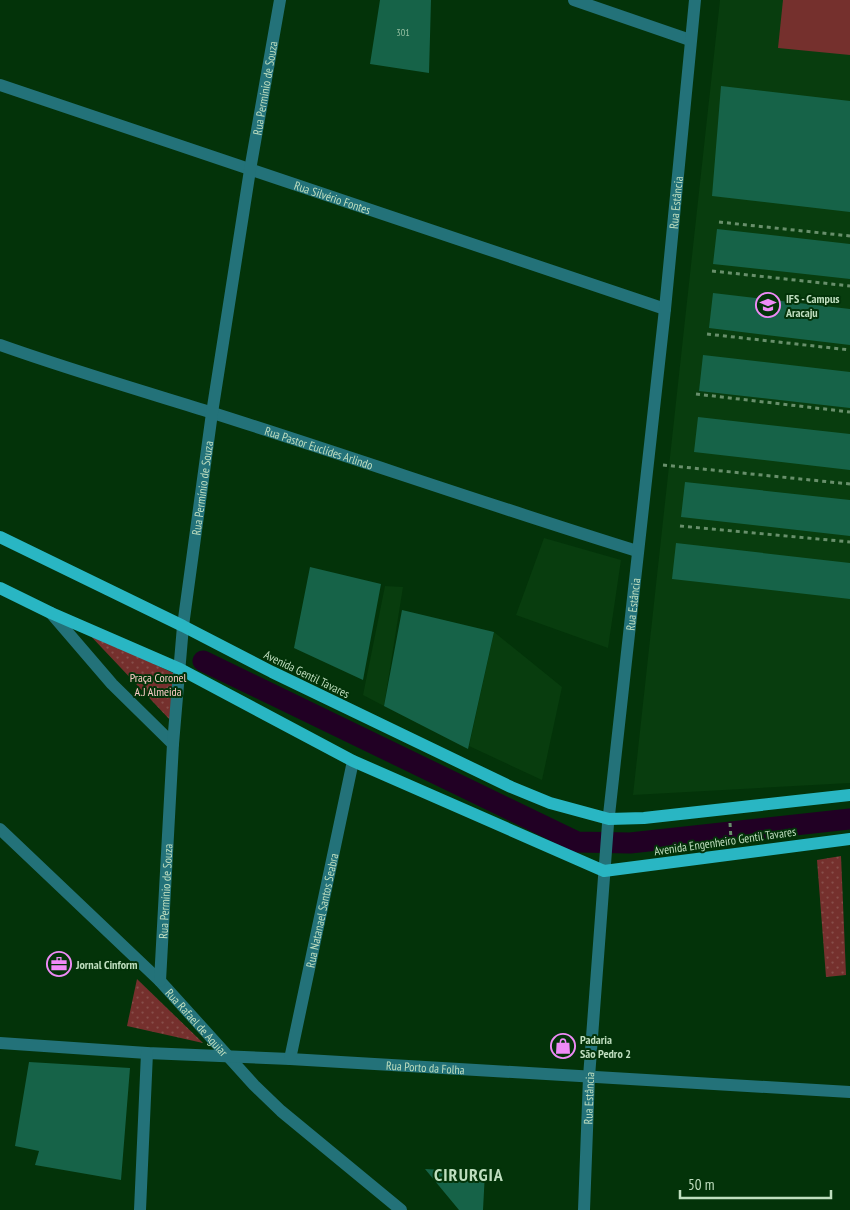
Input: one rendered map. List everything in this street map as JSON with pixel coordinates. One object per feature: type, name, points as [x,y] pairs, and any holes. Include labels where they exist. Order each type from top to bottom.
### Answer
[{"type":"main road","name":"Avenida Gentil Tavares","points":[[0,537],[183,629],[511,787],[550,804],[609,821]]},
{"type":"main road","points":[[0,588],[51,613],[181,666],[353,761],[604,868]]},
{"type":"main road","points":[[609,821],[850,795]]},
{"type":"main road","name":"Avenida Engenheiro Gentil Tavares","points":[[604,868],[850,839]]},
{"type":"street","name":"Rua Permínio de Souza","points":[[160,981],[173,744],[183,629],[212,413],[250,170],[280,0]]},
{"type":"street","points":[[574,0],[690,40]]},
{"type":"street","name":"Rua Estância","points":[[584,1210],[589,1077],[604,868],[637,551],[665,309],[695,0]]},
{"type":"street","name":"Rua Silvério Fontes","points":[[0,85],[665,309]]},
{"type":"street","name":"Rua Pastor Euclídes Arlindo","points":[[0,345],[81,374],[212,413],[461,496],[637,551]]},
{"type":"street","points":[[51,613],[112,684],[173,744]]},
{"type":"street","name":"Rua Natanael Santos Seabra","points":[[290,1059],[353,761]]},
{"type":"street","name":"Rua Rafael de Aguiar","points":[[0,829],[160,981],[281,1111],[401,1210]]},
{"type":"street","name":"Rua Porto da Folha","points":[[0,1042],[147,1054],[290,1059],[850,1092]]},
{"type":"street","points":[[140,1210],[147,1054]]},
{"type":"path","points":[[719,222],[850,236]]},
{"type":"path","points":[[712,272],[850,286]]},
{"type":"path","points":[[707,334],[850,350]]},
{"type":"path","points":[[696,394],[850,412]]},
{"type":"path","points":[[647,464],[850,484]]},
{"type":"path","points":[[680,526],[850,542]]},
{"type":"path","points":[[730,819],[733,854]]},
{"type":"shaded area","name":"IFS - Campus Aracaju","points":[[720,0],[850,0],[850,783],[633,795]]},
{"type":"shaded area","points":[[544,538],[621,560],[608,648],[516,615]]},
{"type":"shaded area","points":[[385,586],[403,587],[384,706],[363,695]]},
{"type":"shaded area","points":[[494,632],[562,687],[542,780],[469,746]]},
{"type":"green space","points":[[783,0],[850,0],[850,55],[778,48]]},
{"type":"green space","name":"Praça Coronel A.J Almeida","points":[[86,631],[175,674],[171,721]]},
{"type":"green space","points":[[841,856],[846,975],[826,977],[817,860]]},
{"type":"green space","points":[[137,979],[203,1043],[127,1026]]},
{"type":"building","points":[[380,0],[431,0],[429,73],[370,64]]},
{"type":"building","points":[[721,86],[850,101],[850,212],[712,196]]},
{"type":"building","points":[[717,229],[850,244],[850,279],[713,264]]},
{"type":"building","points":[[713,293],[850,309],[850,345],[709,328]]},
{"type":"building","points":[[703,355],[850,372],[850,408],[699,391]]},
{"type":"building","points":[[698,417],[850,434],[850,470],[694,452]]},
{"type":"building","points":[[685,482],[850,500],[850,536],[681,517]]},
{"type":"building","points":[[676,543],[850,563],[850,599],[672,579]]},
{"type":"building","points":[[310,567],[381,584],[363,680],[294,648]]},
{"type":"building","points":[[402,610],[494,632],[468,749],[384,706]]},
{"type":"building","points":[[29,1062],[130,1068],[121,1180],[35,1165],[39,1151],[15,1146]]},
{"type":"building","points":[[425,1169],[485,1172],[483,1210],[459,1210]]},
{"type":"waterway","points":[[203,661],[577,842],[630,843],[850,819]]},
{"type":"place","name":"IFS - Campus Aracaju","points":[[768,305]]},
{"type":"place","name":"Jornal Cinform","points":[[59,964]]},
{"type":"place","name":"Padaria São Pedro 2","points":[[563,1046]]},
{"type":"district","name":"CIRURGIA","points":[[469,1174]]}]
